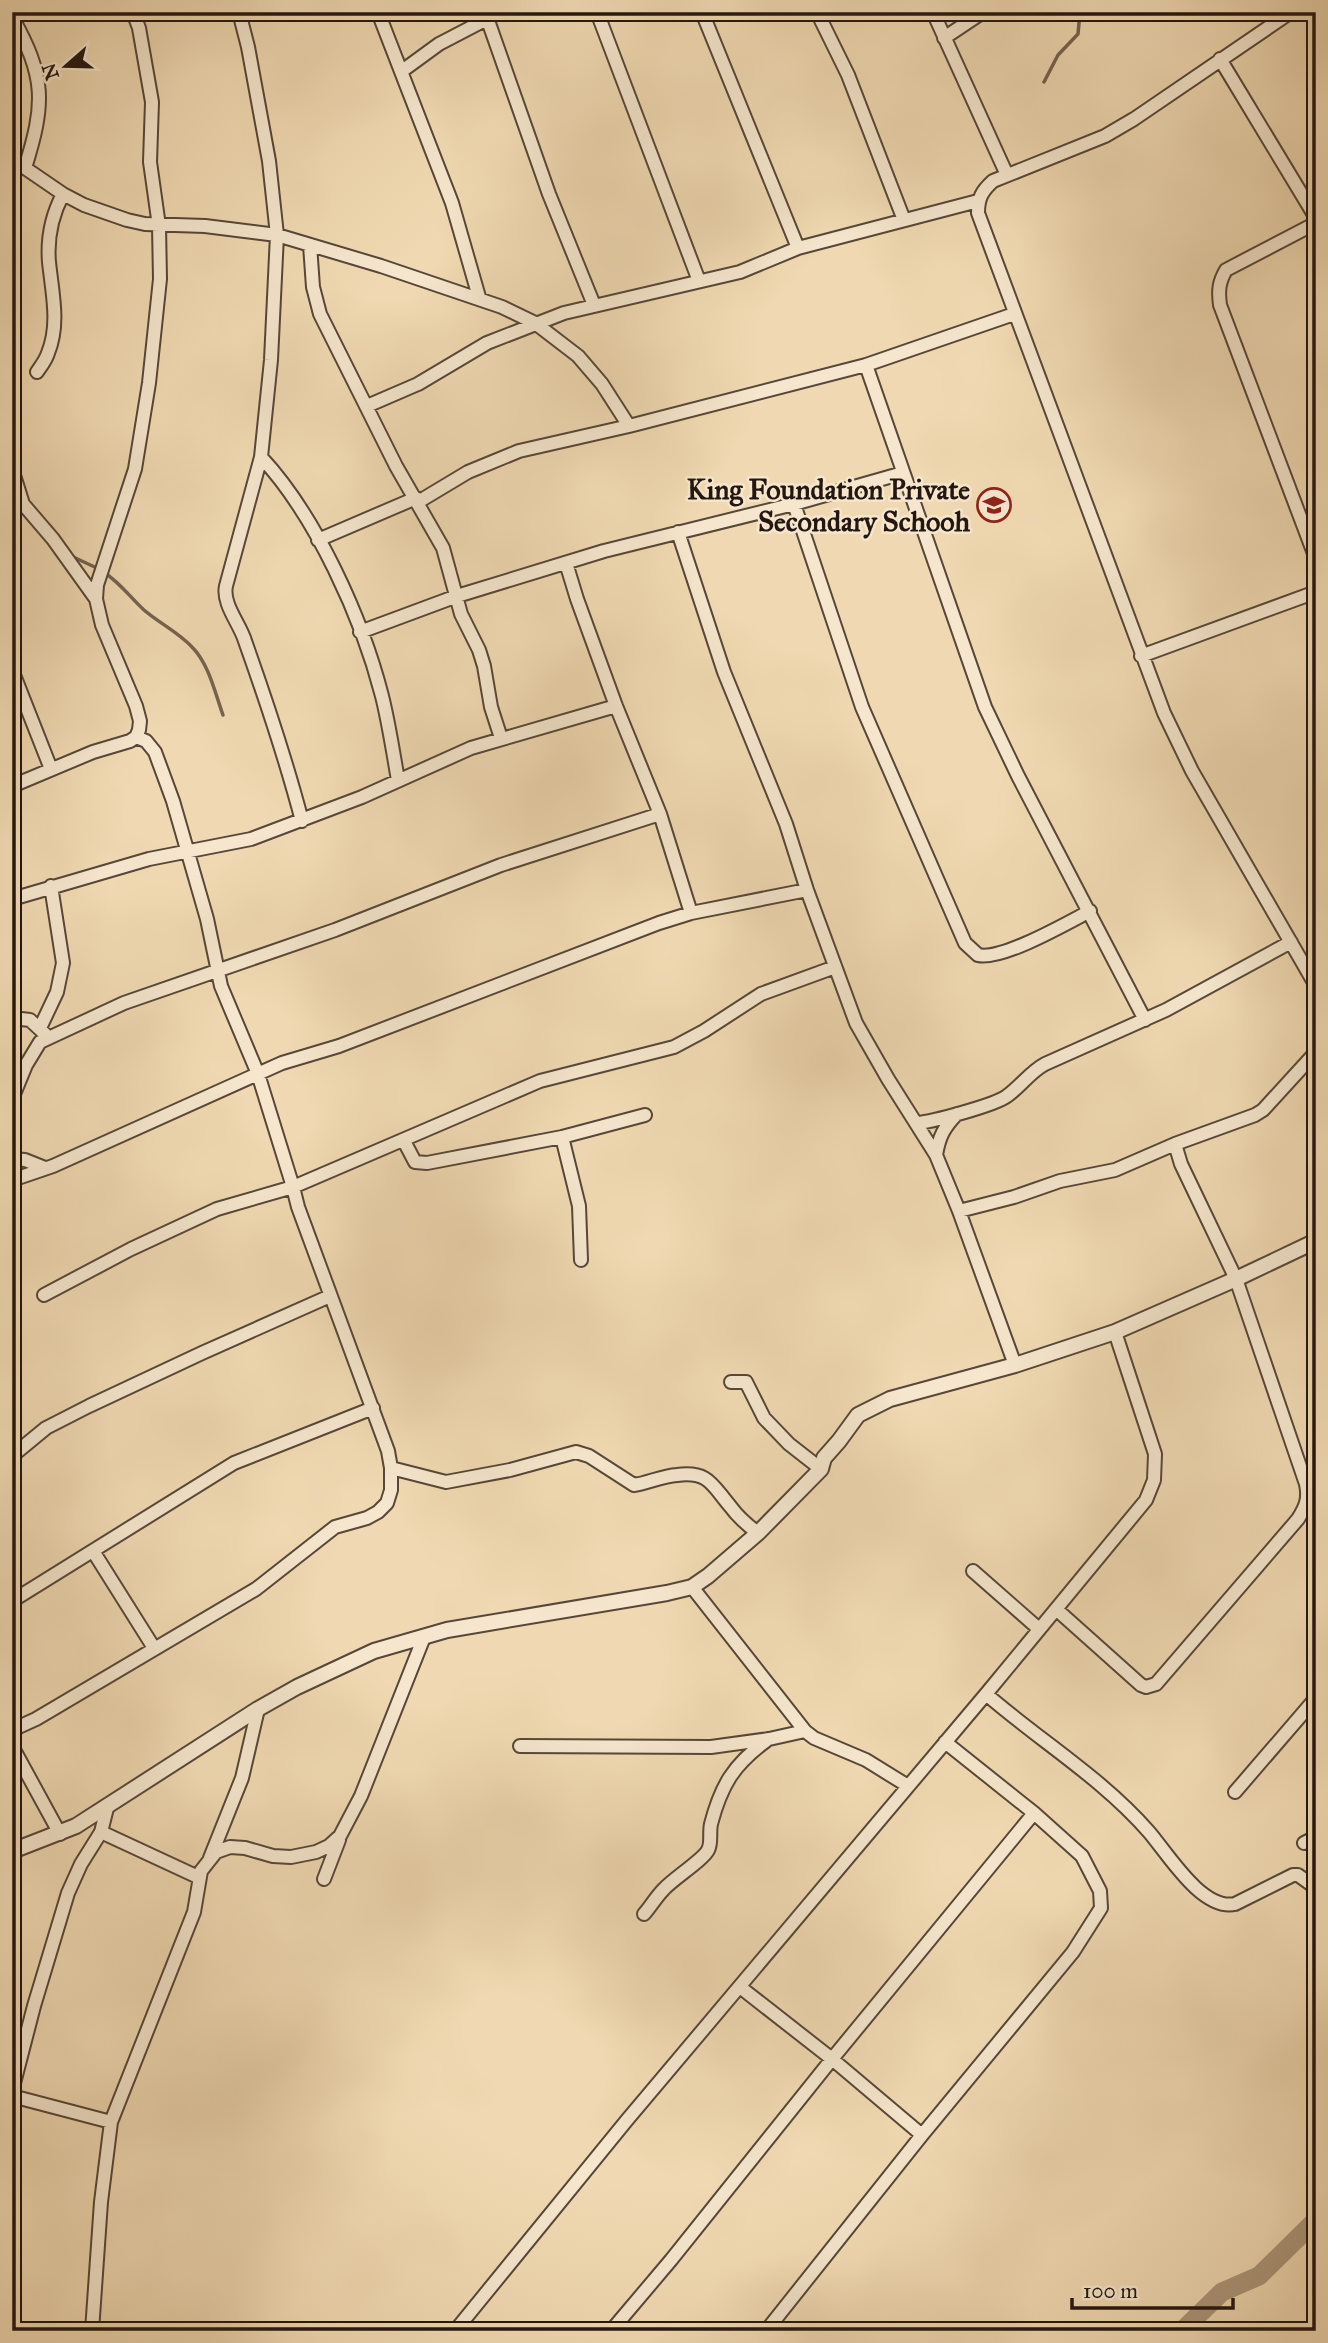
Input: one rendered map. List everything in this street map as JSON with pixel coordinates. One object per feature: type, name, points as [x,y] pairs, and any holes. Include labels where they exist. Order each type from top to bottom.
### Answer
[{"type":"street","points":[[12,786],[130,741],[136,737],[140,721],[102,625],[96,599],[97,585],[135,469],[144,419],[160,279],[159,226],[150,162],[151,91],[139,28],[133,12]]},
{"type":"street","points":[[239,12],[269,160],[277,235],[271,359],[261,457],[225,598],[247,646],[288,768],[302,821]]},
{"type":"street","points":[[378,12],[452,203],[479,298]]},
{"type":"street","points":[[597,12],[699,281]]},
{"type":"street","points":[[702,12],[798,248]]},
{"type":"street","points":[[817,12],[848,75],[904,220]]},
{"type":"street","points":[[933,12],[1007,175]]},
{"type":"street","points":[[944,38],[983,12]]},
{"type":"street","points":[[1290,12],[1134,120],[1105,136],[993,181],[983,190],[978,201],[981,226],[1164,713],[1192,771],[1316,986]]},
{"type":"street","points":[[402,71],[439,44],[486,16],[549,194],[594,305]]},
{"type":"street","points":[[12,18],[33,60],[40,98],[39,120],[25,168]]},
{"type":"street","points":[[1220,59],[1316,220],[1226,270],[1219,282],[1218,292],[1220,305],[1316,559]]},
{"type":"street","points":[[12,157],[63,194],[104,213],[145,225],[205,226],[277,235],[479,298],[535,323],[578,356],[629,426]]},
{"type":"street","points":[[37,372],[48,354],[54,330],[54,296],[49,259],[50,231],[54,212],[63,194]]},
{"type":"street","points":[[367,406],[418,384],[487,343],[535,323],[594,305],[740,272],[798,248],[978,201]]},
{"type":"street","points":[[310,245],[313,287],[320,314],[396,466],[443,548],[461,614],[484,666],[491,706],[501,738]]},
{"type":"street","points":[[318,540],[417,500],[468,472],[519,450],[629,426],[866,365],[1014,314]]},
{"type":"street","points":[[866,365],[985,707],[1145,1020]]},
{"type":"street","points":[[261,457],[281,479],[341,583],[382,697],[398,780]]},
{"type":"street","points":[[12,469],[23,504],[96,599]]},
{"type":"street","points":[[360,632],[457,596],[566,563],[903,473]]},
{"type":"street","points":[[794,504],[862,707],[965,943],[978,955],[992,956],[1039,937],[1090,911]]},
{"type":"street","points":[[678,533],[737,708],[772,787],[835,967],[865,1040],[936,1155],[1015,1365]]},
{"type":"street","points":[[566,563],[616,706],[660,814],[691,913]]},
{"type":"street","points":[[1141,656],[1316,592]]},
{"type":"street","points":[[12,670],[51,769]]},
{"type":"street","points":[[12,899],[149,859],[251,839],[302,821],[471,748],[616,706]]},
{"type":"street","points":[[12,1730],[36,1719],[256,1589],[335,1527],[379,1513],[387,1503],[391,1490],[388,1451],[298,1207],[258,1074],[216,969],[206,919],[173,801],[155,752],[146,741],[136,737]]},
{"type":"street","points":[[44,1032],[138,996],[335,930],[451,882],[660,814]]},
{"type":"street","points":[[12,1099],[44,1032],[63,963],[51,886]]},
{"type":"street","points":[[12,1180],[290,1060],[338,1045],[603,944],[691,913],[807,890]]},
{"type":"street","points":[[916,1123],[940,1120],[1003,1099],[1045,1064],[1145,1020],[1291,942]]},
{"type":"street","points":[[44,1295],[131,1249],[217,1209],[293,1186],[540,1081],[674,1047],[761,994],[835,967]]},
{"type":"street","points":[[12,1018],[30,1020],[44,1032]]},
{"type":"street","points":[[959,1211],[1060,1181],[1107,1172],[1263,1110],[1316,1052]]},
{"type":"street","points":[[936,1155],[939,1138],[946,1125],[960,1112]]},
{"type":"street","points":[[404,1141],[415,1161],[427,1163],[562,1137],[645,1115]]},
{"type":"street","points":[[562,1137],[579,1206],[581,1260]]},
{"type":"street","points":[[1056,1609],[1141,1685],[1146,1687],[1156,1684],[1307,1506],[1306,1484],[1236,1279],[1181,1164],[1175,1144]]},
{"type":"street","points":[[12,1158],[45,1168]]},
{"type":"street","points":[[12,1851],[60,1834],[107,1808],[258,1709],[374,1651],[447,1630],[667,1594],[692,1587],[758,1533],[821,1469],[824,1458],[849,1426],[858,1415],[868,1409],[890,1399],[1015,1365],[1115,1332],[1316,1241]]},
{"type":"street","points":[[12,1456],[46,1428],[89,1406],[330,1296]]},
{"type":"street","points":[[455,2331],[627,2120],[1138,1511],[1152,1489],[1156,1467],[1152,1440],[1115,1332]]},
{"type":"street","points":[[731,1382],[746,1382],[764,1418],[789,1444],[821,1469]]},
{"type":"street","points":[[12,1601],[234,1463],[373,1408]]},
{"type":"street","points":[[391,1468],[446,1482],[510,1470],[576,1452],[589,1455],[634,1485],[676,1475],[697,1475],[714,1484],[743,1522],[758,1533]]},
{"type":"street","points":[[93,1551],[155,1648]]},
{"type":"street","points":[[973,1571],[1039,1629]]},
{"type":"street","points":[[692,1587],[805,1731],[814,1738],[866,1760],[908,1786]]},
{"type":"street","points":[[324,1879],[340,1836],[365,1786],[424,1637]]},
{"type":"street","points":[[986,1694],[1110,1791],[1136,1817],[1196,1889],[1207,1897],[1225,1905],[1235,1904],[1293,1875],[1308,1881],[1316,1888]]},
{"type":"street","points":[[1235,1792],[1316,1698]]},
{"type":"street","points":[[92,2331],[101,2202],[111,2122],[194,1912],[198,1877],[210,1858],[242,1778],[258,1709]]},
{"type":"street","points":[[520,1746],[710,1747],[805,1731]]},
{"type":"street","points":[[644,1914],[662,1890],[706,1854],[710,1846],[709,1833],[718,1796],[733,1771],[750,1753],[769,1739]]},
{"type":"street","points":[[766,2331],[922,2135],[1073,1952],[1101,1908],[1100,1891],[1082,1856],[1034,1813],[945,1742]]},
{"type":"street","points":[[12,1746],[60,1834]]},
{"type":"street","points":[[12,2091],[68,1893],[81,1864],[101,1832],[107,1808]]},
{"type":"street","points":[[611,2331],[1034,1813]]},
{"type":"street","points":[[101,1832],[198,1877]]},
{"type":"street","points":[[210,1858],[223,1849],[237,1846],[272,1856],[305,1855],[329,1846],[340,1836]]},
{"type":"street","points":[[740,1987],[832,2059],[922,2135]]},
{"type":"street","points":[[12,2096],[111,2122]]},
{"type":"waterway","points":[[1044,82],[1058,55],[1078,34],[1080,12]]},
{"type":"waterway","points":[[12,398],[17,416],[16,468]]},
{"type":"waterway","points":[[71,556],[99,569]]},
{"type":"waterway","points":[[105,573],[144,610],[181,637],[198,654],[211,679],[223,715]]},
{"type":"waterway","points":[[1182,2331],[1222,2292],[1259,2276],[1316,2220]]},
{"type":"place","name":"King Foundation Private Secondary Schooh","points":[[994,505]]}]
